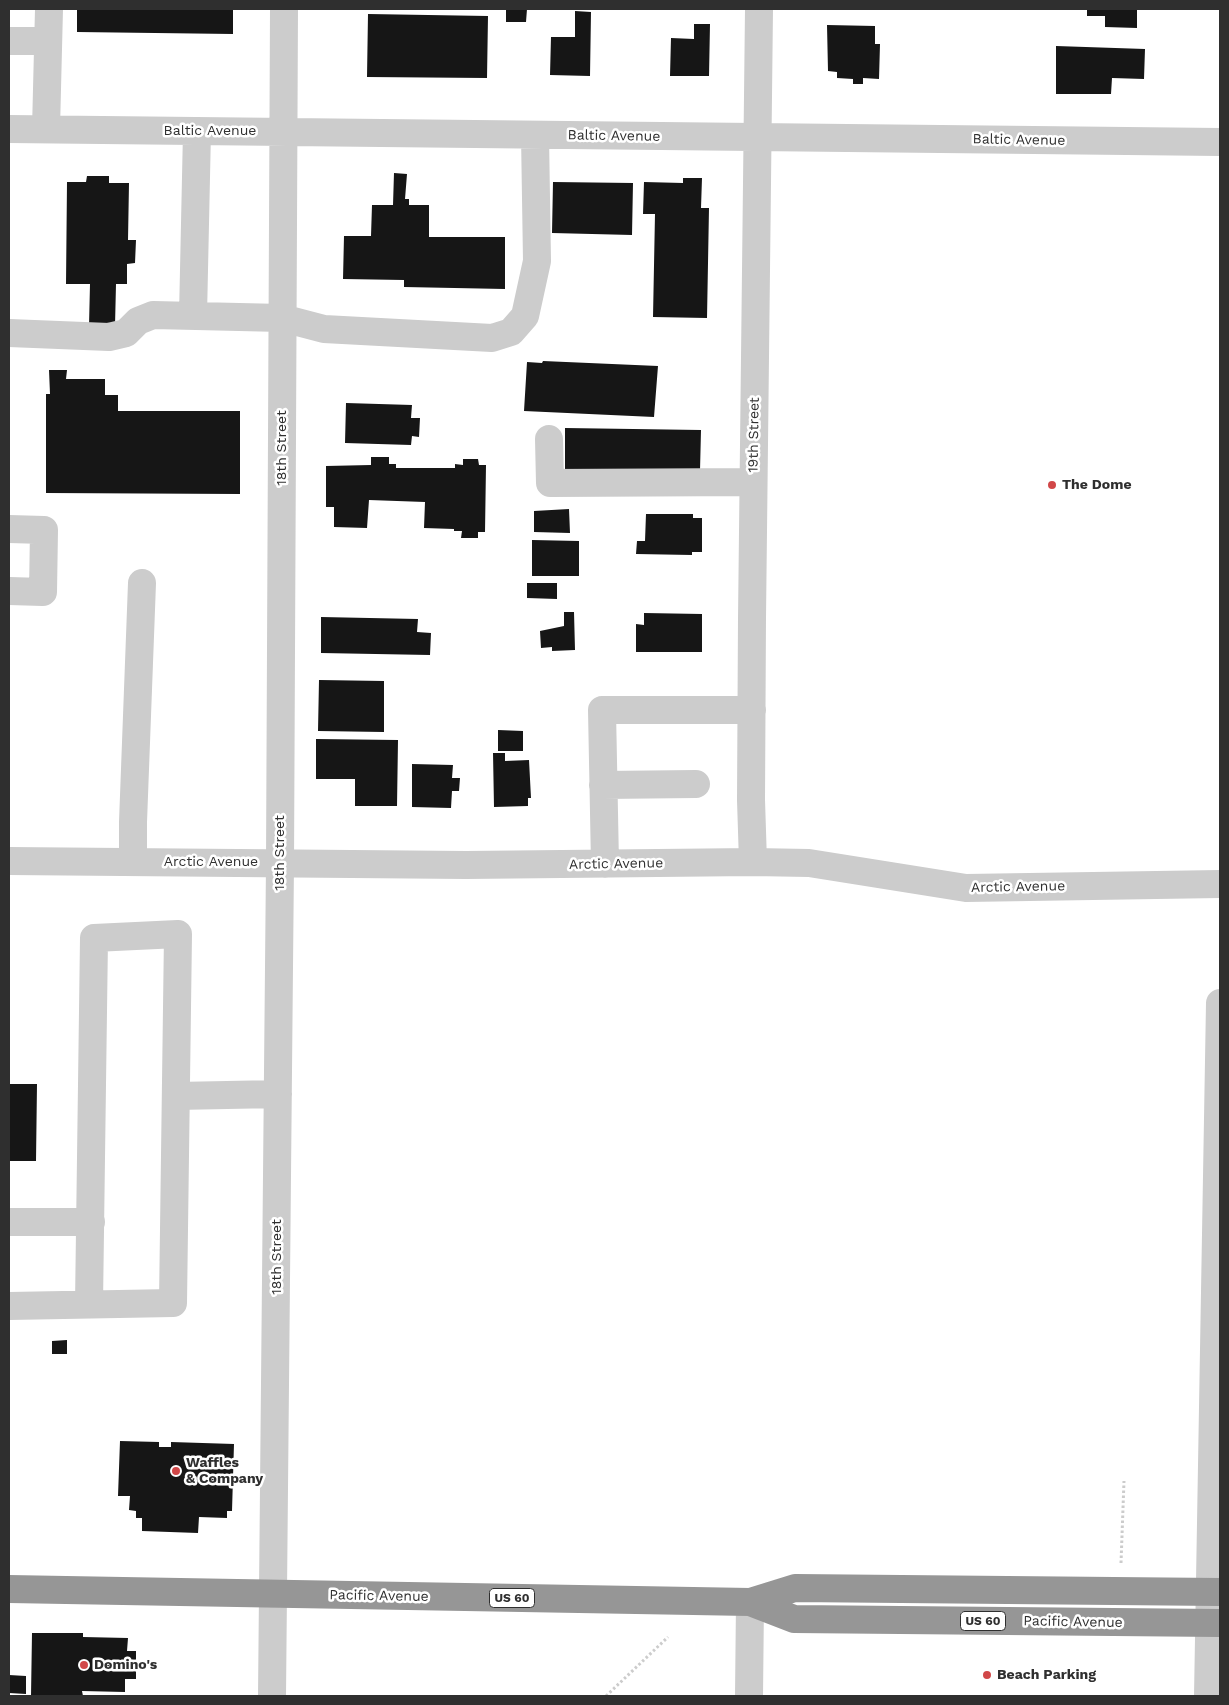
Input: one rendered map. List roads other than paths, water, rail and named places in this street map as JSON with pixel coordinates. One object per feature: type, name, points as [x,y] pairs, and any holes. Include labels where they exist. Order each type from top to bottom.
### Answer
[{"type":"highway","name":"Pacific Avenue","points":[[9,1589],[750,1602],[795,1588],[1215,1592]]},
{"type":"highway","name":"Pacific Avenue","points":[[750,1602],[794,1619],[1215,1623]]},
{"type":"street","points":[[46,129],[49,9]]},
{"type":"street","name":"18th Street","points":[[272,1696],[280,863],[282,318],[285,132],[284,9]]},
{"type":"street","name":"19th Street","points":[[753,862],[751,800],[753,482],[759,9]]},
{"type":"street","points":[[9,41],[48,41]]},
{"type":"street","name":"Baltic Avenue","points":[[9,129],[1220,142]]},
{"type":"street","points":[[193,316],[197,131]]},
{"type":"street","points":[[9,333],[109,337],[126,333],[138,321],[153,316],[282,318],[324,329],[492,338],[511,332],[525,316],[537,261],[535,135]]},
{"type":"street","points":[[549,439],[550,483],[753,482]]},
{"type":"street","points":[[9,529],[44,530],[43,592],[9,591]]},
{"type":"street","points":[[133,862],[142,583]]},
{"type":"street","points":[[605,864],[602,710],[752,710]]},
{"type":"street","points":[[603,785],[696,784]]},
{"type":"street","name":"Arctic Avenue","points":[[9,861],[466,865],[753,862],[809,864],[966,888],[1220,884]]},
{"type":"street","points":[[9,1306],[173,1302],[178,934],[94,938],[89,1304]]},
{"type":"street","points":[[1208,1696],[1215,1623],[1220,1003]]},
{"type":"street","points":[[176,1096],[278,1094]]},
{"type":"street","points":[[9,1222],[91,1222]]},
{"type":"street","points":[[749,1696],[750,1602]]},
{"type":"place","name":"The Dome","points":[[1052,485]]},
{"type":"place","name":"Waffles & Company","points":[[176,1471]]},
{"type":"place","name":"Domino's","points":[[84,1665]]},
{"type":"place","name":"Beach Parking","points":[[987,1675]]}]
